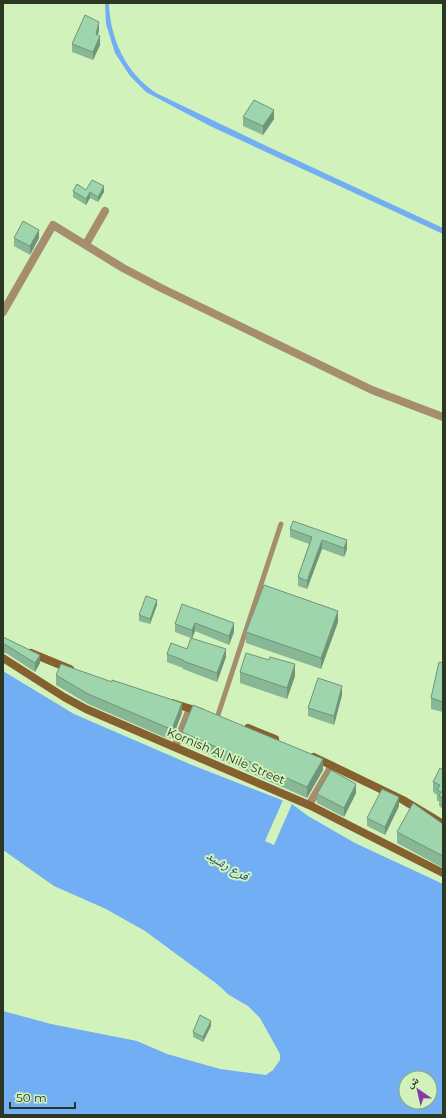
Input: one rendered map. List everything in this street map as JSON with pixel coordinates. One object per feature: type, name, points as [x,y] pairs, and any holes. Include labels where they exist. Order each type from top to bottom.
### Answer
[{"type":"main road","points":[[22,649],[77,672]]},
{"type":"main road","name":"Kornish Al Nile Street","points":[[3,658],[75,703],[309,805],[443,872]]},
{"type":"main road","points":[[168,701],[228,721]]},
{"type":"main road","points":[[239,725],[284,743]]},
{"type":"main road","points":[[304,753],[403,800],[443,824]]},
{"type":"street","points":[[86,244],[105,211]]},
{"type":"street","points":[[3,312],[53,225],[134,274],[372,390],[443,416]]},
{"type":"street","points":[[175,747],[190,708]]},
{"type":"street","points":[[309,805],[332,766]]},
{"type":"lane","points":[[217,718],[281,524]]},
{"type":"water","points":[[105,3],[109,3],[110,16],[116,42],[128,65],[145,85],[156,93],[443,228],[443,234],[210,126],[146,92],[130,76],[115,53],[106,24]]},
{"type":"water","name":"فرع رشيد","points":[[3,671],[74,714],[192,765],[292,804],[308,816],[355,843],[443,884],[443,1115],[3,1115],[3,1011],[51,1024],[137,1041],[167,1054],[220,1069],[266,1075],[273,1070],[280,1060],[280,1054],[260,1018],[248,1006],[229,995],[217,984],[145,931],[106,909],[54,886],[3,850]]},
{"type":"pier","points":[[283,800],[292,804],[274,845],[265,841]]},
{"type":"building","points":[[85,15],[99,22],[96,34],[100,36],[93,52],[72,44]]},
{"type":"building","points":[[254,100],[274,110],[263,126],[243,117]]},
{"type":"building","points":[[92,180],[104,186],[98,197],[90,192],[86,199],[73,191],[77,184],[86,190]]},
{"type":"building","points":[[23,221],[39,230],[30,246],[14,238]]},
{"type":"building","points":[[293,521],[347,540],[344,548],[322,540],[307,581],[298,577],[312,537],[290,529]]},
{"type":"building","points":[[264,585],[338,611],[321,658],[246,632]]},
{"type":"building","points":[[146,596],[157,600],[150,619],[139,615]]},
{"type":"building","points":[[182,604],[234,623],[229,636],[195,623],[192,630],[175,624]]},
{"type":"building","points":[[3,637],[40,655],[35,663],[3,644]]},
{"type":"building","points":[[191,638],[226,649],[217,673],[167,654],[171,643],[187,649]]},
{"type":"building","points":[[246,653],[269,660],[270,657],[295,664],[287,688],[240,672]]},
{"type":"building","points":[[439,662],[443,663],[443,702],[431,698]]},
{"type":"building","points":[[61,664],[112,682],[112,680],[182,703],[172,729],[88,694],[56,675]]},
{"type":"building","points":[[318,678],[342,686],[334,716],[308,708]]},
{"type":"building","points":[[193,705],[323,759],[307,787],[182,732]]},
{"type":"building","points":[[440,768],[443,770],[443,798],[439,796],[441,792],[437,790],[440,785],[433,782]]},
{"type":"building","points":[[331,770],[356,784],[344,808],[317,794]]},
{"type":"building","points":[[382,789],[399,797],[385,827],[367,818]]},
{"type":"building","points":[[413,803],[443,824],[443,856],[397,832]]},
{"type":"building","points":[[200,1015],[211,1021],[203,1037],[193,1032]]}]
